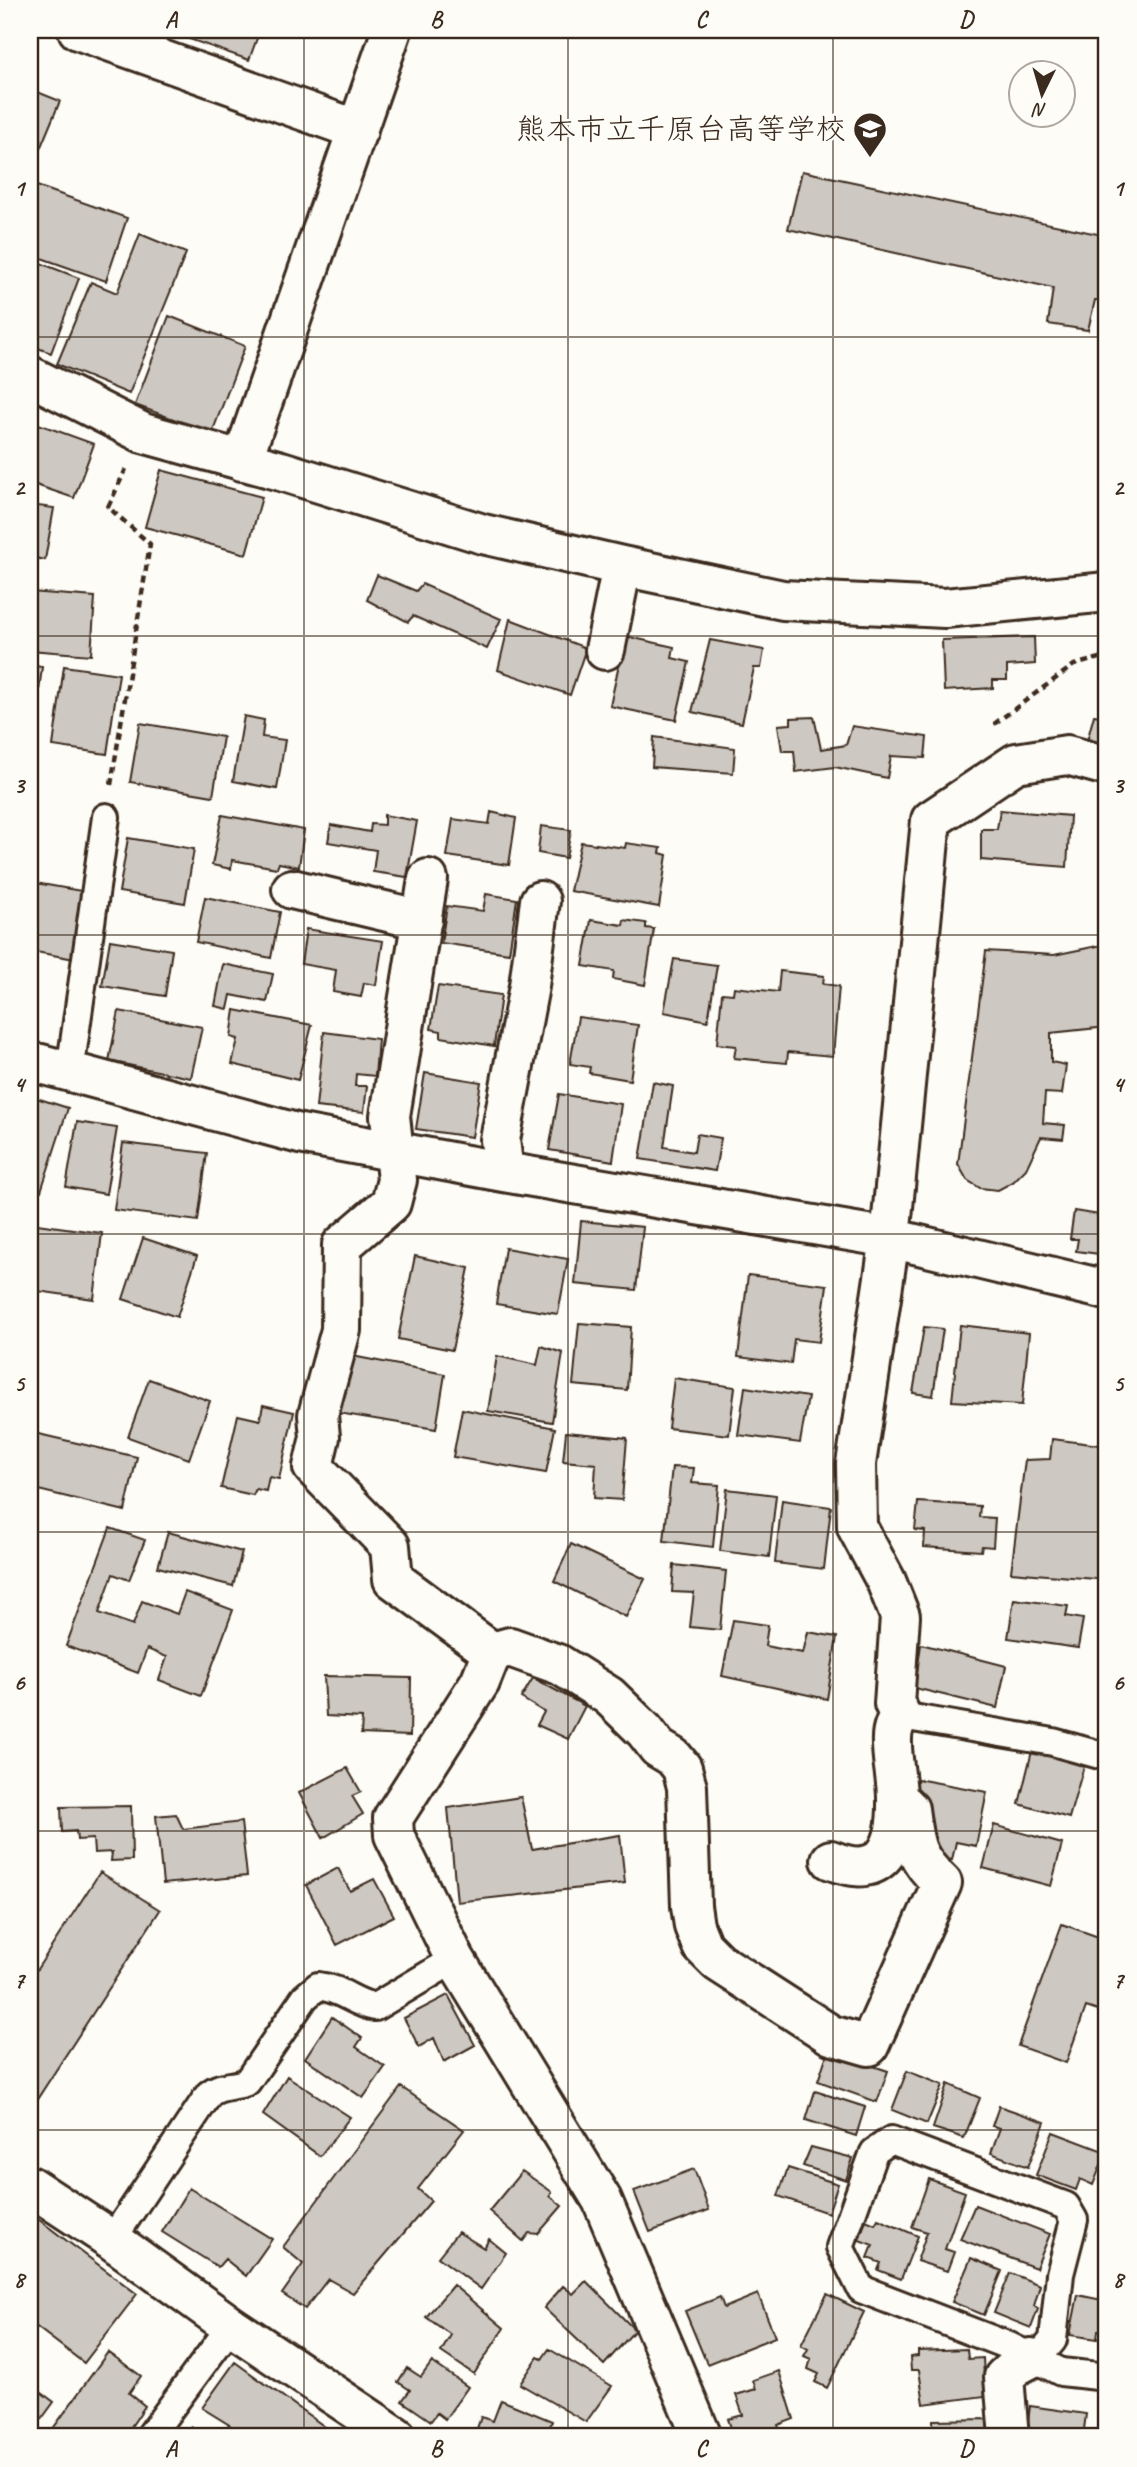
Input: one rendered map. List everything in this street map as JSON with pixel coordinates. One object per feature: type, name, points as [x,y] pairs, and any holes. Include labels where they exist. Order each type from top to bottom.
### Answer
[{"type":"street","points":[[78,30],[358,130]]},
{"type":"street","points":[[242,461],[392,30]]},
{"type":"street","points":[[30,376],[143,433],[281,471],[483,534],[783,600],[945,608],[1107,592]]},
{"type":"street","points":[[605,650],[622,566]]},
{"type":"street","points":[[831,1860],[849,1868],[868,1867],[885,1857],[894,1838],[897,1798],[891,1737],[900,1713],[894,1704],[900,1616],[886,1581],[857,1527],[856,1464],[890,1238],[931,820],[1016,763],[1068,755],[1107,766]]},
{"type":"street","points":[[428,879],[390,1116],[397,1180],[391,1203],[342,1245],[341,1330],[318,1415],[320,1437],[313,1467],[390,1546],[394,1579],[492,1652]]},
{"type":"street","points":[[292,889],[422,920]]},
{"type":"street","points":[[504,1172],[500,1140],[529,986],[540,901]]},
{"type":"street","points":[[30,1063],[70,1071],[300,1134],[890,1238],[1107,1290]]},
{"type":"street","points":[[492,1652],[510,1647],[561,1665],[609,1696],[645,1731],[658,1748],[673,1757],[682,1768],[687,1787],[691,1906],[694,1926],[702,1946],[718,1962],[831,2035],[869,2046],[942,1883],[924,1867],[914,1843],[909,1809],[897,1798]]},
{"type":"street","points":[[492,1652],[480,1682],[393,1818],[394,1835],[455,1959],[603,2200],[702,2437]]},
{"type":"street","points":[[30,2186],[397,2437]]},
{"type":"street","points":[[1009,2437],[1004,2377],[1031,2358]]},
{"type":"lane","points":[[70,1071],[106,817]]},
{"type":"lane","points":[[900,1713],[913,1718],[1053,1742],[1107,1757]]},
{"type":"lane","points":[[112,2240],[209,2094],[218,2087],[236,2087],[247,2082],[305,1997],[318,1986],[334,1987],[362,2005],[375,2007],[455,1959]]},
{"type":"lane","points":[[1031,2358],[1042,2353],[1053,2340],[1060,2274],[1074,2220],[1066,2206],[891,2140],[874,2152],[840,2247],[860,2289],[1009,2346],[1031,2358],[1061,2372],[1107,2377]]},
{"type":"lane","points":[[149,2437],[231,2326]]},
{"type":"path","points":[[106,817],[150,544],[108,507],[143,433]]},
{"type":"building","points":[[173,30],[260,30],[249,60],[172,33]]},
{"type":"building","points":[[30,89],[60,101],[35,161],[30,159]]},
{"type":"building","points":[[802,171],[1107,236],[1107,300],[1095,300],[1088,330],[1048,324],[1053,288],[788,229]]},
{"type":"building","points":[[34,185],[127,218],[106,281],[30,254],[30,197]]},
{"type":"building","points":[[140,234],[186,253],[129,394],[57,364],[91,282],[117,293]]},
{"type":"building","points":[[30,259],[79,278],[51,353],[30,345]]},
{"type":"building","points":[[169,316],[245,346],[212,433],[135,405]]},
{"type":"building","points":[[30,421],[94,444],[74,498],[30,483]]},
{"type":"building","points":[[161,470],[262,497],[246,554],[145,527]]},
{"type":"building","points":[[30,505],[54,508],[45,560],[30,557]]},
{"type":"building","points":[[377,575],[416,591],[422,584],[501,619],[487,649],[413,616],[408,622],[367,600]]},
{"type":"building","points":[[30,592],[95,597],[91,655],[30,650]]},
{"type":"building","points":[[510,619],[586,648],[570,695],[498,670]]},
{"type":"building","points":[[625,636],[674,647],[672,658],[689,662],[676,720],[610,706]]},
{"type":"building","points":[[1034,637],[1035,664],[1007,666],[1007,680],[993,680],[993,688],[944,691],[942,640]]},
{"type":"building","points":[[710,640],[764,650],[761,668],[754,668],[742,723],[692,712]]},
{"type":"building","points":[[30,665],[42,667],[31,756],[30,756]]},
{"type":"building","points":[[64,666],[119,674],[107,754],[53,746]]},
{"type":"building","points":[[1094,715],[1107,717],[1107,745],[1087,741]]},
{"type":"building","points":[[244,716],[264,720],[262,737],[285,740],[277,789],[233,781]]},
{"type":"building","points":[[814,717],[821,749],[846,745],[852,726],[927,737],[925,758],[891,756],[887,778],[835,767],[796,772],[794,751],[782,751],[778,725],[791,724],[791,718]]},
{"type":"building","points":[[140,723],[223,737],[213,796],[130,782]]},
{"type":"building","points":[[654,737],[735,748],[733,773],[652,767]]},
{"type":"building","points":[[1000,810],[1070,816],[1067,867],[981,860],[981,829],[997,829]]},
{"type":"building","points":[[491,812],[516,818],[509,865],[447,856],[453,819],[489,824]]},
{"type":"building","points":[[222,815],[304,830],[299,867],[279,863],[277,868],[232,860],[231,869],[212,865]]},
{"type":"building","points":[[384,815],[417,821],[407,877],[373,872],[376,850],[328,842],[331,825],[370,832],[371,824],[384,825]]},
{"type":"building","points":[[541,826],[571,830],[566,858],[538,853]]},
{"type":"building","points":[[128,838],[194,849],[185,903],[119,892]]},
{"type":"building","points":[[581,842],[625,848],[626,843],[661,848],[660,853],[667,855],[659,907],[570,891]]},
{"type":"building","points":[[30,882],[87,892],[75,959],[30,951]]},
{"type":"building","points":[[486,894],[517,899],[509,953],[441,943],[447,906],[483,911]]},
{"type":"building","points":[[205,897],[280,912],[271,958],[196,942]]},
{"type":"building","points":[[591,920],[623,925],[624,920],[646,923],[646,928],[654,929],[645,985],[613,979],[614,971],[583,966]]},
{"type":"building","points":[[306,929],[383,941],[376,985],[364,983],[361,997],[333,992],[336,970],[301,964]]},
{"type":"building","points":[[110,940],[172,950],[165,996],[102,986]]},
{"type":"building","points":[[1107,944],[1107,1027],[1051,1033],[1051,1062],[1066,1065],[1062,1094],[1045,1093],[1043,1123],[1065,1125],[1063,1139],[1041,1137],[1026,1169],[1013,1182],[998,1190],[980,1188],[967,1180],[958,1164],[986,951],[1054,955]]},
{"type":"building","points":[[674,959],[717,965],[708,1021],[664,1012]]},
{"type":"building","points":[[223,964],[273,974],[267,1002],[231,995],[228,1009],[215,1006]]},
{"type":"building","points":[[780,971],[824,976],[823,984],[839,986],[833,1056],[788,1052],[787,1063],[734,1058],[736,1046],[717,1044],[722,993],[733,994],[734,987],[778,992]]},
{"type":"building","points":[[438,986],[501,995],[494,1046],[441,1037],[441,1031],[431,1029]]},
{"type":"building","points":[[235,1010],[312,1025],[298,1080],[232,1064],[238,1039],[231,1037]]},
{"type":"building","points":[[119,1011],[202,1027],[191,1078],[109,1061]]},
{"type":"building","points":[[578,1017],[638,1025],[630,1080],[589,1073],[590,1067],[570,1064]]},
{"type":"building","points":[[324,1032],[378,1039],[375,1076],[356,1074],[355,1086],[367,1086],[364,1112],[316,1107]]},
{"type":"building","points":[[425,1073],[481,1082],[472,1137],[416,1129]]},
{"type":"building","points":[[653,1082],[673,1086],[664,1147],[694,1152],[697,1134],[721,1138],[715,1171],[640,1159]]},
{"type":"building","points":[[559,1094],[621,1104],[613,1161],[549,1150]]},
{"type":"building","points":[[30,1096],[68,1108],[41,1191],[30,1187]]},
{"type":"building","points":[[77,1122],[117,1128],[106,1194],[66,1187]]},
{"type":"building","points":[[123,1143],[207,1153],[198,1221],[114,1210]]},
{"type":"building","points":[[1074,1211],[1107,1216],[1107,1255],[1076,1251],[1078,1239],[1070,1239]]},
{"type":"building","points":[[581,1221],[643,1227],[636,1290],[575,1284]]},
{"type":"building","points":[[30,1223],[102,1233],[94,1299],[30,1290]]},
{"type":"building","points":[[143,1238],[197,1256],[177,1317],[123,1299]]},
{"type":"building","points":[[505,1248],[568,1259],[558,1314],[496,1304]]},
{"type":"building","points":[[415,1256],[469,1268],[452,1350],[398,1339]]},
{"type":"building","points":[[748,1275],[827,1285],[819,1342],[794,1339],[791,1364],[738,1357]]},
{"type":"building","points":[[579,1323],[631,1327],[627,1390],[573,1385]]},
{"type":"building","points":[[960,1325],[1029,1333],[1022,1405],[952,1401]]},
{"type":"building","points":[[924,1327],[943,1329],[933,1396],[913,1393]]},
{"type":"building","points":[[541,1346],[563,1353],[552,1422],[488,1411],[497,1356],[537,1365]]},
{"type":"building","points":[[347,1355],[445,1374],[436,1429],[338,1413]]},
{"type":"building","points":[[674,1378],[735,1387],[729,1435],[668,1428]]},
{"type":"building","points":[[149,1379],[210,1401],[189,1459],[128,1437]]},
{"type":"building","points":[[745,1387],[808,1397],[800,1443],[738,1435]]},
{"type":"building","points":[[263,1405],[294,1412],[279,1479],[269,1477],[266,1491],[256,1489],[253,1495],[221,1488],[238,1415],[260,1420]]},
{"type":"building","points":[[462,1409],[555,1428],[546,1473],[453,1457]]},
{"type":"building","points":[[30,1432],[137,1457],[125,1511],[30,1488]]},
{"type":"building","points":[[566,1432],[627,1438],[622,1500],[594,1498],[596,1464],[563,1461]]},
{"type":"building","points":[[1052,1439],[1107,1446],[1107,1580],[1011,1572],[1025,1460],[1050,1459]]},
{"type":"building","points":[[672,1467],[694,1468],[692,1483],[719,1485],[713,1547],[664,1541]]},
{"type":"building","points":[[727,1489],[776,1495],[769,1557],[720,1551]]},
{"type":"building","points":[[782,1500],[831,1507],[824,1569],[775,1563]]},
{"type":"building","points":[[918,1502],[980,1506],[979,1517],[995,1518],[993,1547],[982,1546],[981,1551],[924,1547],[925,1531],[915,1530]]},
{"type":"building","points":[[110,1528],[145,1540],[129,1580],[113,1574],[99,1613],[133,1625],[142,1601],[177,1614],[185,1592],[233,1610],[201,1696],[159,1680],[167,1657],[147,1649],[138,1673],[66,1646]]},
{"type":"building","points":[[168,1532],[242,1552],[233,1586],[158,1567]]},
{"type":"building","points":[[571,1544],[645,1579],[626,1617],[554,1581]]},
{"type":"building","points":[[674,1565],[726,1571],[720,1630],[690,1627],[694,1593],[672,1592]]},
{"type":"building","points":[[1014,1599],[1068,1606],[1066,1616],[1083,1619],[1078,1648],[1008,1638]]},
{"type":"building","points":[[733,1620],[768,1625],[765,1646],[803,1653],[808,1632],[837,1637],[827,1699],[722,1676]]},
{"type":"building","points":[[921,1644],[1006,1666],[997,1708],[915,1688]]},
{"type":"building","points":[[324,1676],[411,1678],[410,1736],[361,1734],[362,1718],[326,1716]]},
{"type":"building","points":[[533,1678],[585,1706],[568,1739],[537,1725],[544,1712],[521,1698]]},
{"type":"building","points":[[1032,1751],[1084,1766],[1069,1818],[1019,1804]]},
{"type":"building","points":[[347,1768],[361,1792],[352,1796],[363,1814],[323,1838],[299,1793]]},
{"type":"building","points":[[917,1779],[987,1792],[976,1846],[956,1842],[952,1860],[926,1855],[915,1798]]},
{"type":"building","points":[[521,1797],[532,1849],[620,1835],[625,1883],[457,1902],[448,1808]]},
{"type":"building","points":[[131,1806],[132,1860],[111,1861],[112,1852],[94,1853],[93,1839],[77,1840],[76,1831],[62,1832],[61,1807]]},
{"type":"building","points":[[176,1814],[183,1829],[241,1822],[247,1876],[163,1884],[156,1816]]},
{"type":"building","points":[[994,1825],[1062,1844],[1051,1886],[983,1868]]},
{"type":"building","points":[[338,1868],[350,1891],[374,1879],[394,1916],[337,1945],[306,1885]]},
{"type":"building","points":[[100,1872],[160,1910],[34,2104],[30,2101],[30,1980]]},
{"type":"building","points":[[1062,1924],[1107,1940],[1107,2014],[1086,2007],[1066,2063],[1018,2046]]},
{"type":"building","points":[[448,1995],[475,2045],[444,2062],[434,2038],[419,2047],[404,2018]]},
{"type":"building","points":[[332,2017],[362,2038],[356,2047],[385,2067],[363,2098],[305,2058]]},
{"type":"building","points":[[828,2051],[888,2071],[877,2102],[818,2081]]},
{"type":"building","points":[[907,2071],[943,2085],[927,2124],[892,2110]]},
{"type":"building","points":[[287,2076],[350,2117],[320,2156],[263,2115]]},
{"type":"building","points":[[948,2084],[980,2098],[964,2138],[933,2128]]},
{"type":"building","points":[[401,2087],[464,2130],[418,2189],[431,2201],[353,2293],[328,2279],[305,2309],[282,2294],[303,2264],[283,2247]]},
{"type":"building","points":[[815,2091],[865,2107],[856,2136],[806,2120]]},
{"type":"building","points":[[999,2106],[1045,2122],[1028,2167],[991,2153],[1000,2128],[992,2126]]},
{"type":"building","points":[[1053,2132],[1106,2152],[1093,2185],[1080,2179],[1076,2190],[1036,2175]]},
{"type":"building","points":[[811,2147],[853,2158],[846,2180],[803,2166]]},
{"type":"building","points":[[788,2168],[838,2184],[828,2213],[778,2196]]},
{"type":"building","points":[[694,2169],[709,2210],[650,2232],[634,2191]]},
{"type":"building","points":[[522,2171],[552,2192],[550,2196],[562,2206],[538,2234],[529,2233],[523,2241],[489,2211]]},
{"type":"building","points":[[929,2179],[965,2192],[945,2249],[954,2252],[947,2271],[917,2261],[927,2232],[912,2227]]},
{"type":"building","points":[[189,2188],[272,2239],[246,2276],[225,2259],[218,2267],[162,2232]]},
{"type":"building","points":[[975,2205],[1050,2234],[1036,2268],[960,2239]]},
{"type":"building","points":[[30,2213],[137,2294],[84,2363],[30,2322]]},
{"type":"building","points":[[878,2219],[918,2236],[901,2279],[878,2270],[881,2263],[868,2258],[873,2245],[859,2240],[866,2220],[875,2224]]},
{"type":"building","points":[[458,2232],[484,2248],[489,2239],[506,2253],[481,2289],[438,2257]]},
{"type":"building","points":[[971,2258],[1002,2271],[984,2315],[952,2302]]},
{"type":"building","points":[[1010,2273],[1040,2285],[1034,2306],[1038,2309],[1031,2328],[994,2313]]},
{"type":"building","points":[[586,2281],[635,2330],[604,2365],[544,2308],[563,2286],[573,2294]]},
{"type":"building","points":[[453,2285],[504,2328],[474,2374],[441,2352],[451,2335],[426,2317]]},
{"type":"building","points":[[758,2294],[775,2337],[707,2364],[685,2311],[720,2297],[724,2308]]},
{"type":"building","points":[[827,2294],[864,2312],[827,2388],[815,2382],[819,2374],[808,2369],[811,2359],[804,2356],[808,2349],[801,2345]]},
{"type":"building","points":[[1078,2295],[1107,2301],[1107,2332],[1098,2330],[1097,2339],[1070,2335]]},
{"type":"building","points":[[549,2349],[612,2386],[586,2422],[520,2384],[538,2357],[542,2359]]},
{"type":"building","points":[[967,2349],[968,2359],[983,2358],[985,2396],[924,2404],[919,2370],[911,2370],[910,2357],[918,2356],[918,2351]]},
{"type":"building","points":[[108,2352],[141,2376],[129,2393],[145,2406],[124,2437],[47,2437]]},
{"type":"building","points":[[235,2362],[339,2437],[249,2437],[202,2408]]},
{"type":"building","points":[[432,2362],[468,2387],[445,2419],[437,2413],[431,2421],[402,2401],[410,2390],[398,2382],[407,2368],[421,2377]]},
{"type":"building","points":[[779,2371],[794,2419],[778,2425],[780,2431],[767,2437],[734,2437],[728,2419],[743,2415],[736,2395],[756,2389],[753,2380]]},
{"type":"building","points":[[30,2384],[54,2402],[30,2435]]},
{"type":"building","points":[[501,2400],[552,2421],[546,2437],[474,2437],[481,2417],[493,2421]]},
{"type":"building","points":[[1030,2406],[1086,2414],[1083,2437],[1026,2437]]},
{"type":"building","points":[[990,2419],[990,2437],[933,2437],[933,2420]]},
{"type":"building","points":[[191,2426],[205,2437],[181,2437]]},
{"type":"place","name":"熊本市立千原台高等学校","points":[[870,159]]}]
